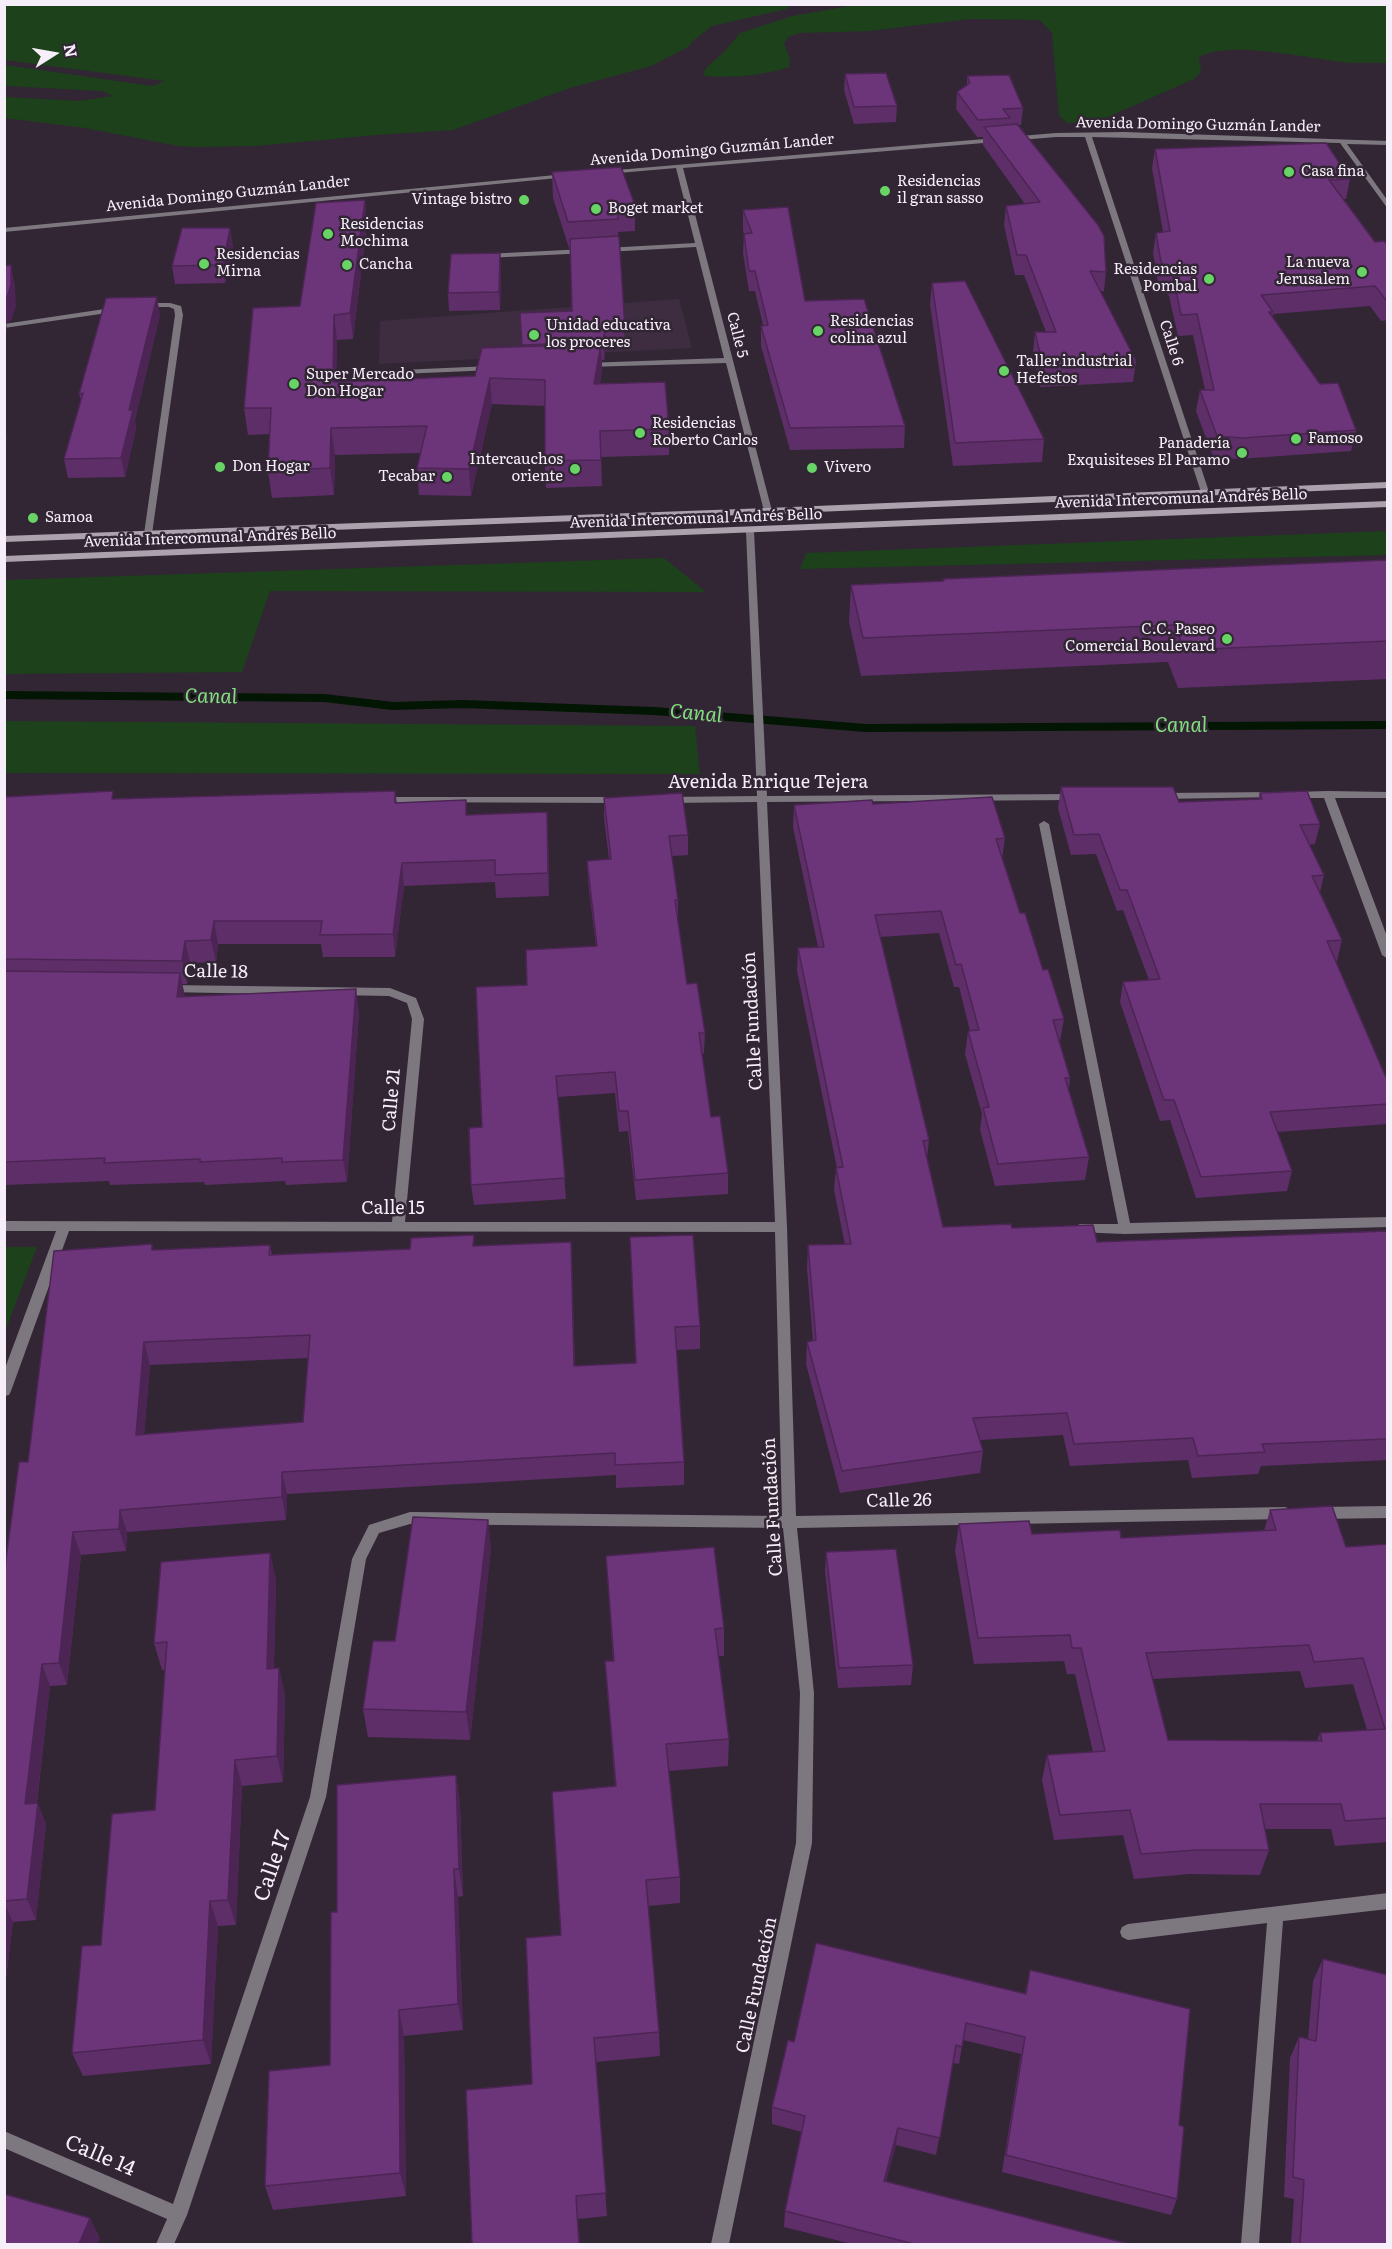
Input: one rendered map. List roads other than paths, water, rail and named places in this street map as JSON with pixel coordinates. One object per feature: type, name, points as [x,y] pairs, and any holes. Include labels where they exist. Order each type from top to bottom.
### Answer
[{"type":"main road","name":"Avenida Intercomunal Andrés Bello","points":[[4,539],[768,511],[1388,485]]},
{"type":"main road","name":"Avenida Intercomunal Andrés Bello","points":[[4,559],[1388,504]]},
{"type":"street","name":"Avenida Domingo Guzmán Lander","points":[[597,173],[1089,134],[1388,142]]},
{"type":"street","name":"Calle 6","points":[[1089,134],[1206,492]]},
{"type":"street","points":[[1342,142],[1388,207]]},
{"type":"street","name":"Calle 5","points":[[679,166],[768,511]]},
{"type":"street","name":"Avenida Domingo Guzmán Lander","points":[[4,230],[573,175]]},
{"type":"street","points":[[481,257],[700,245]]},
{"type":"street","points":[[4,326],[155,304],[170,304],[178,308],[148,534]]},
{"type":"street","points":[[576,365],[729,360]]},
{"type":"street","points":[[400,372],[506,368]]},
{"type":"street","name":"Calle Fundación","points":[[720,2244],[804,1843],[807,1693],[789,1522],[780,1227],[750,531]]},
{"type":"street","points":[[1328,794],[1388,955]]},
{"type":"street","points":[[1149,796],[1388,795]]},
{"type":"street","name":"Avenida Enrique Tejera","points":[[654,800],[1089,797]]},
{"type":"street","points":[[367,800],[630,800]]},
{"type":"street","points":[[1044,824],[1125,1229]]},
{"type":"street","name":"Calle 18","points":[[156,989],[390,992]]},
{"type":"street","name":"Calle 21","points":[[390,992],[412,1001],[418,1019],[398,1227]]},
{"type":"street","points":[[1072,1229],[1388,1222]]},
{"type":"street","name":"Calle 15","points":[[4,1226],[780,1227]]},
{"type":"street","points":[[4,1391],[64,1227]]},
{"type":"street","name":"Calle 26","points":[[410,1518],[789,1522],[1388,1512]]},
{"type":"street","name":"Calle 17","points":[[165,2244],[178,2215],[318,1797],[359,1559],[374,1529],[410,1518]]},
{"type":"street","points":[[1128,1932],[1388,1901]]},
{"type":"street","points":[[1250,2244],[1276,1913]]},
{"type":"street","name":"Calle 14","points":[[4,2139],[178,2215]]},
{"type":"waterway","name":"Canal","points":[[4,695],[324,698],[393,706],[463,704],[654,711],[866,728],[1388,725]]},
{"type":"place","name":"Casa fina","points":[[1289,172]]},
{"type":"place","name":"Residencias il gran sasso","points":[[885,191]]},
{"type":"place","name":"Vintage bistro","points":[[524,200]]},
{"type":"place","name":"Boget market","points":[[596,209]]},
{"type":"place","name":"Residencias Mochima","points":[[328,234]]},
{"type":"place","name":"Residencias Mirna","points":[[204,264]]},
{"type":"place","name":"Cancha","points":[[347,265]]},
{"type":"place","name":"La nueva Jerusalem","points":[[1362,272]]},
{"type":"place","name":"Residencias Pombal","points":[[1209,279]]},
{"type":"place","name":"Residencias colina azul","points":[[818,331]]},
{"type":"place","name":"Unidad educativa los proceres","points":[[534,335]]},
{"type":"place","name":"Taller industrial Hefestos","points":[[1004,371]]},
{"type":"place","name":"Super Mercado Don Hogar","points":[[294,384]]},
{"type":"place","name":"Residencias Roberto Carlos","points":[[640,433]]},
{"type":"place","name":"Famoso","points":[[1296,439]]},
{"type":"place","name":"Panadería Exquisiteses El Paramo","points":[[1242,453]]},
{"type":"place","name":"Don Hogar","points":[[220,467]]},
{"type":"place","name":"Vivero","points":[[812,468]]},
{"type":"place","name":"Intercauchos oriente","points":[[575,469]]},
{"type":"place","name":"Tecabar","points":[[447,477]]},
{"type":"place","name":"Samoa","points":[[33,518]]},
{"type":"place","name":"C.C. Paseo Comercial Boulevard","points":[[1227,639]]}]
